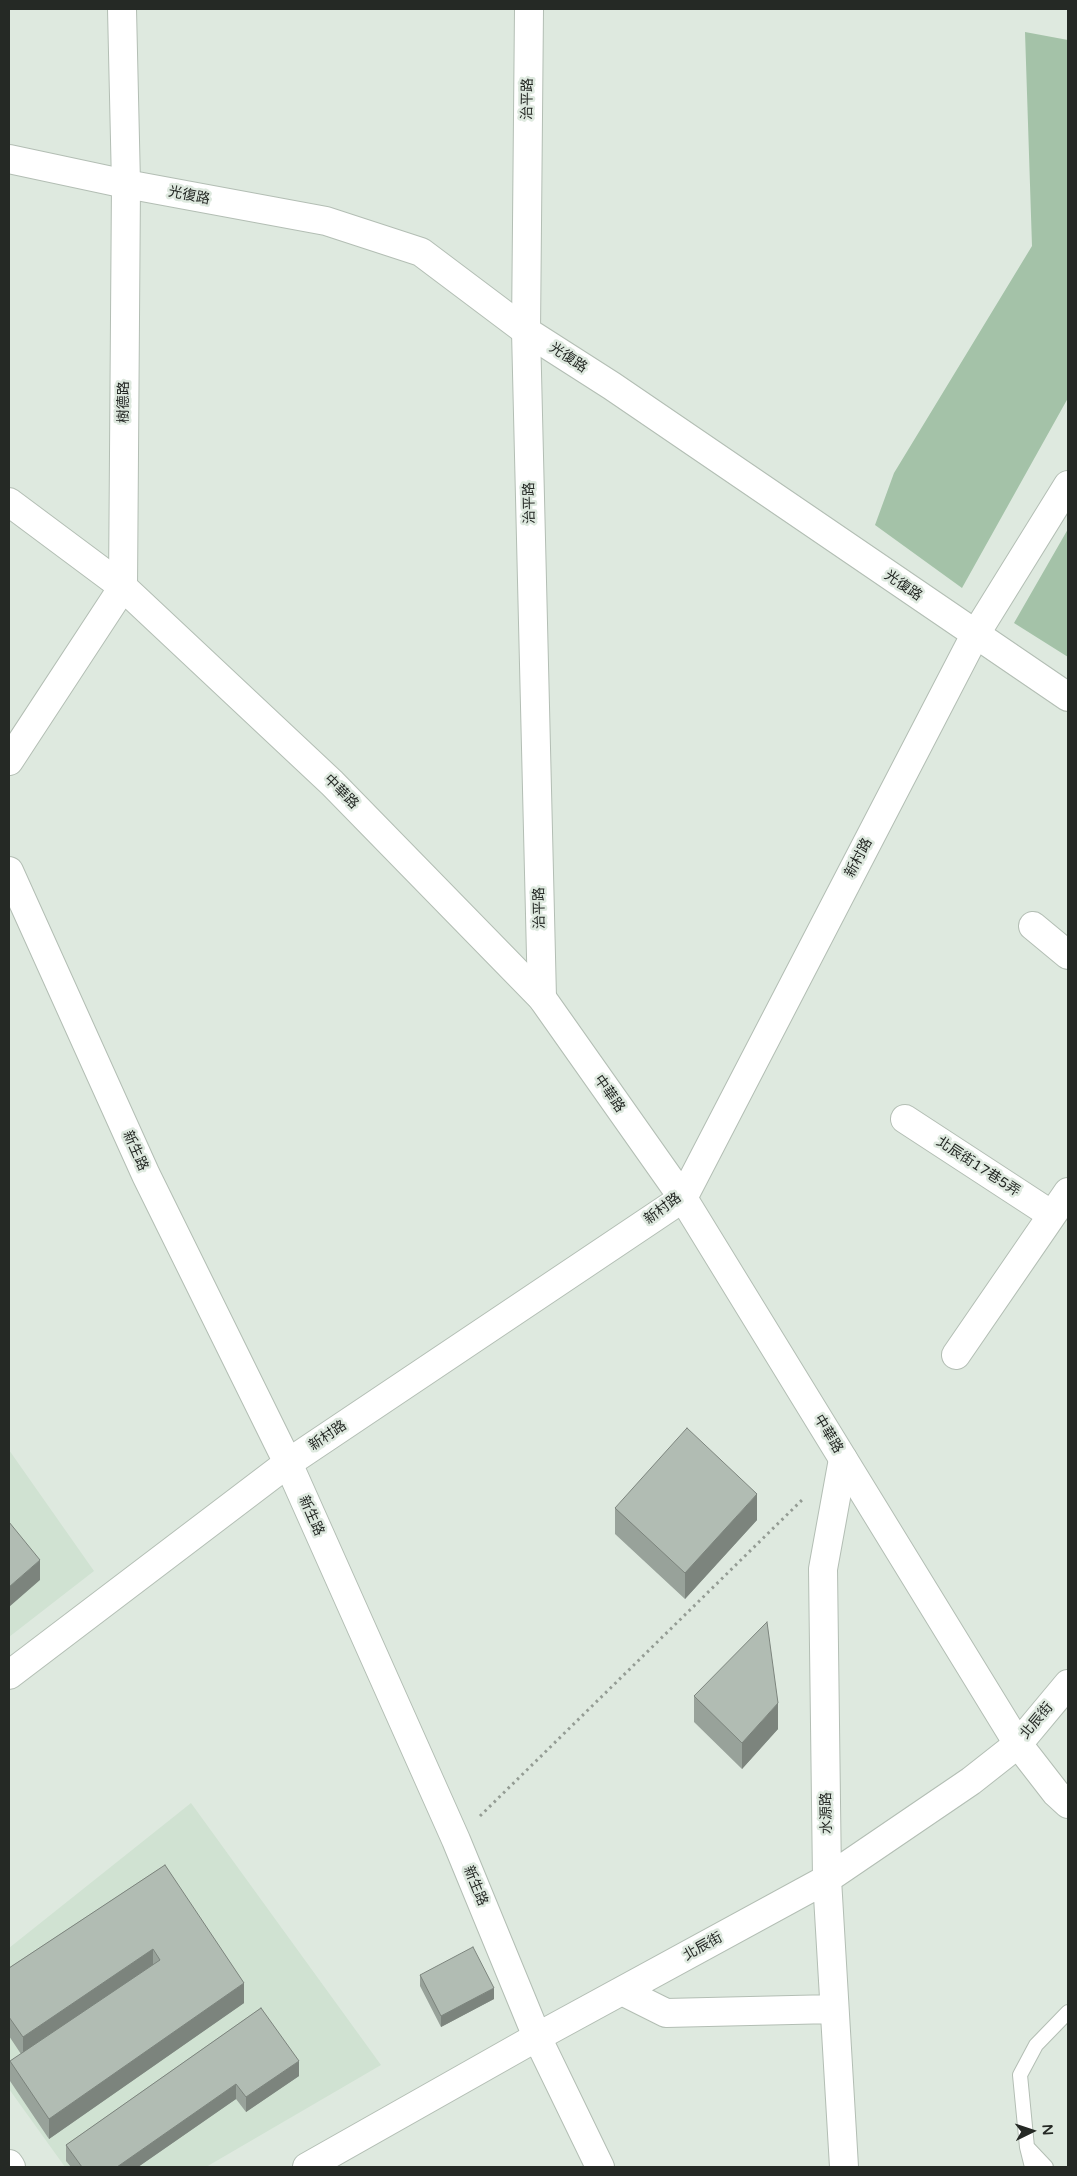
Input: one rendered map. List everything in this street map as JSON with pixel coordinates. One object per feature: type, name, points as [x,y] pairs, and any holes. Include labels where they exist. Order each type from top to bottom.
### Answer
[{"type":"street","name":"樹德路","points":[[122,9],[126,184],[123,587]]},
{"type":"street","name":"治平路","points":[[529,9],[526,331],[542,998]]},
{"type":"street","name":"光復路","points":[[9,159],[126,184],[326,221],[421,252],[526,331],[620,392],[975,636],[1068,697]]},
{"type":"street","name":"新村路","points":[[9,1675],[288,1463],[683,1198],[975,636],[1068,485]]},
{"type":"street","name":"中華路","points":[[9,502],[123,587],[332,783],[542,998],[683,1198],[1018,1744],[1056,1793],[1068,1804]]},
{"type":"street","points":[[9,761],[123,587]]},
{"type":"street","name":"新生路","points":[[9,871],[146,1175],[288,1463],[456,1840],[537,2037],[600,2167]]},
{"type":"street","points":[[1033,926],[1068,954]]},
{"type":"street","name":"北辰街17巷5弄","points":[[905,1119],[1052,1215]]},
{"type":"street","points":[[956,1355],[1068,1192]]},
{"type":"street","name":"水源路","points":[[843,1460],[823,1569],[827,1879],[844,2167]]},
{"type":"street","name":"北辰街","points":[[307,2167],[537,2037],[827,1879],[972,1781],[1018,1744],[1068,1684]]},
{"type":"street","points":[[622,1991],[666,2013],[834,2009]]},
{"type":"lane","points":[[1032,2167],[1026,2147],[1020,2075],[1036,2045],[1068,2012]]},
{"type":"lane","points":[[1026,2147],[1046,2167]]},
{"type":"path","points":[[456,1840],[808,1494]]},
{"type":"shaded area","points":[[9,1450],[94,1571],[9,1637]]},
{"type":"shaded area","points":[[191,1803],[381,2065],[206,2167],[65,2167],[9,2089],[9,1948]]},
{"type":"green space","points":[[1025,32],[1068,40],[1068,398],[962,588],[875,525],[894,473],[1032,246]]},
{"type":"green space","points":[[1068,529],[1068,657],[1014,623]]},
{"type":"building","points":[[687,1428],[757,1494],[685,1573],[615,1508]]},
{"type":"building","points":[[9,1522],[40,1560],[9,1587]]},
{"type":"building","points":[[767,1622],[778,1703],[742,1743],[694,1696]]},
{"type":"building","points":[[165,1865],[244,1983],[49,2119],[10,2061],[160,1960],[153,1949],[23,2037],[9,2017],[9,1968]]},
{"type":"building","points":[[473,1947],[494,1988],[441,2016],[420,1975]]},
{"type":"building","points":[[261,2008],[299,2061],[246,2097],[236,2084],[117,2167],[82,2167],[66,2145]]}]
